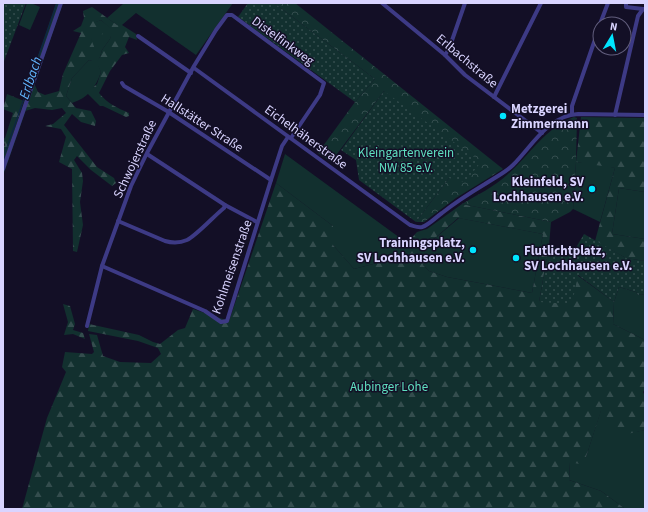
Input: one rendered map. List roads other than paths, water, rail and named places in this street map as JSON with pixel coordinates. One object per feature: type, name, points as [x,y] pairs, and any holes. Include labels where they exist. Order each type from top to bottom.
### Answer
[{"type":"street","points":[[3,169],[61,3]]},
{"type":"street","name":"Erlbachstraße","points":[[382,3],[445,55],[465,75],[542,133]]},
{"type":"street","points":[[445,55],[449,49],[465,3]]},
{"type":"street","points":[[494,97],[541,3]]},
{"type":"street","points":[[603,16],[608,3]]},
{"type":"street","points":[[626,4],[626,7],[644,9]]},
{"type":"street","points":[[615,115],[638,16],[644,9]]},
{"type":"street","name":"Schwojerstraße","points":[[86,326],[102,266],[118,221],[146,154],[220,24],[227,15],[230,15]]},
{"type":"street","name":"Distelfinkweg","points":[[230,15],[324,83]]},
{"type":"street","points":[[138,36],[191,73]]},
{"type":"street","points":[[572,114],[572,106],[592,48]]},
{"type":"street","name":"Eichelhäherstraße","points":[[194,68],[410,225],[416,227],[422,227],[428,224],[458,200],[503,173],[542,133]]},
{"type":"street","name":"Hallstätter Straße","points":[[122,83],[124,86],[271,180]]},
{"type":"street","name":"Kohlmeisenstraße","points":[[102,266],[205,311],[221,322],[227,321],[282,146],[320,94],[324,83]]},
{"type":"street","points":[[542,133],[554,122],[572,114],[645,115]]},
{"type":"street","points":[[146,154],[225,205],[258,222]]},
{"type":"street","points":[[118,221],[165,241],[172,243],[180,242],[188,240],[224,208],[225,205]]},
{"type":"waterway","name":"Erlbach","points":[[5,153],[57,3]]},
{"type":"waterway","name":"Erlbach","points":[[3,160],[5,156]]},
{"type":"place","name":"Metzgerei Zimmermann","points":[[503,116]]},
{"type":"place","name":"Kleinfeld, SV Lochhausen e.V.","points":[[592,189]]},
{"type":"place","name":"Trainingsplatz, SV Lochhausen e.V.","points":[[473,250]]},
{"type":"place","name":"Flutlichtplatz, SV Lochhausen e.V.","points":[[516,258]]},
{"type":"park label","name":"Kleingartenverein NW 85 e.V.","points":[[406,160]]},
{"type":"park label","name":"Aubinger Lohe","points":[[389,387]]}]
